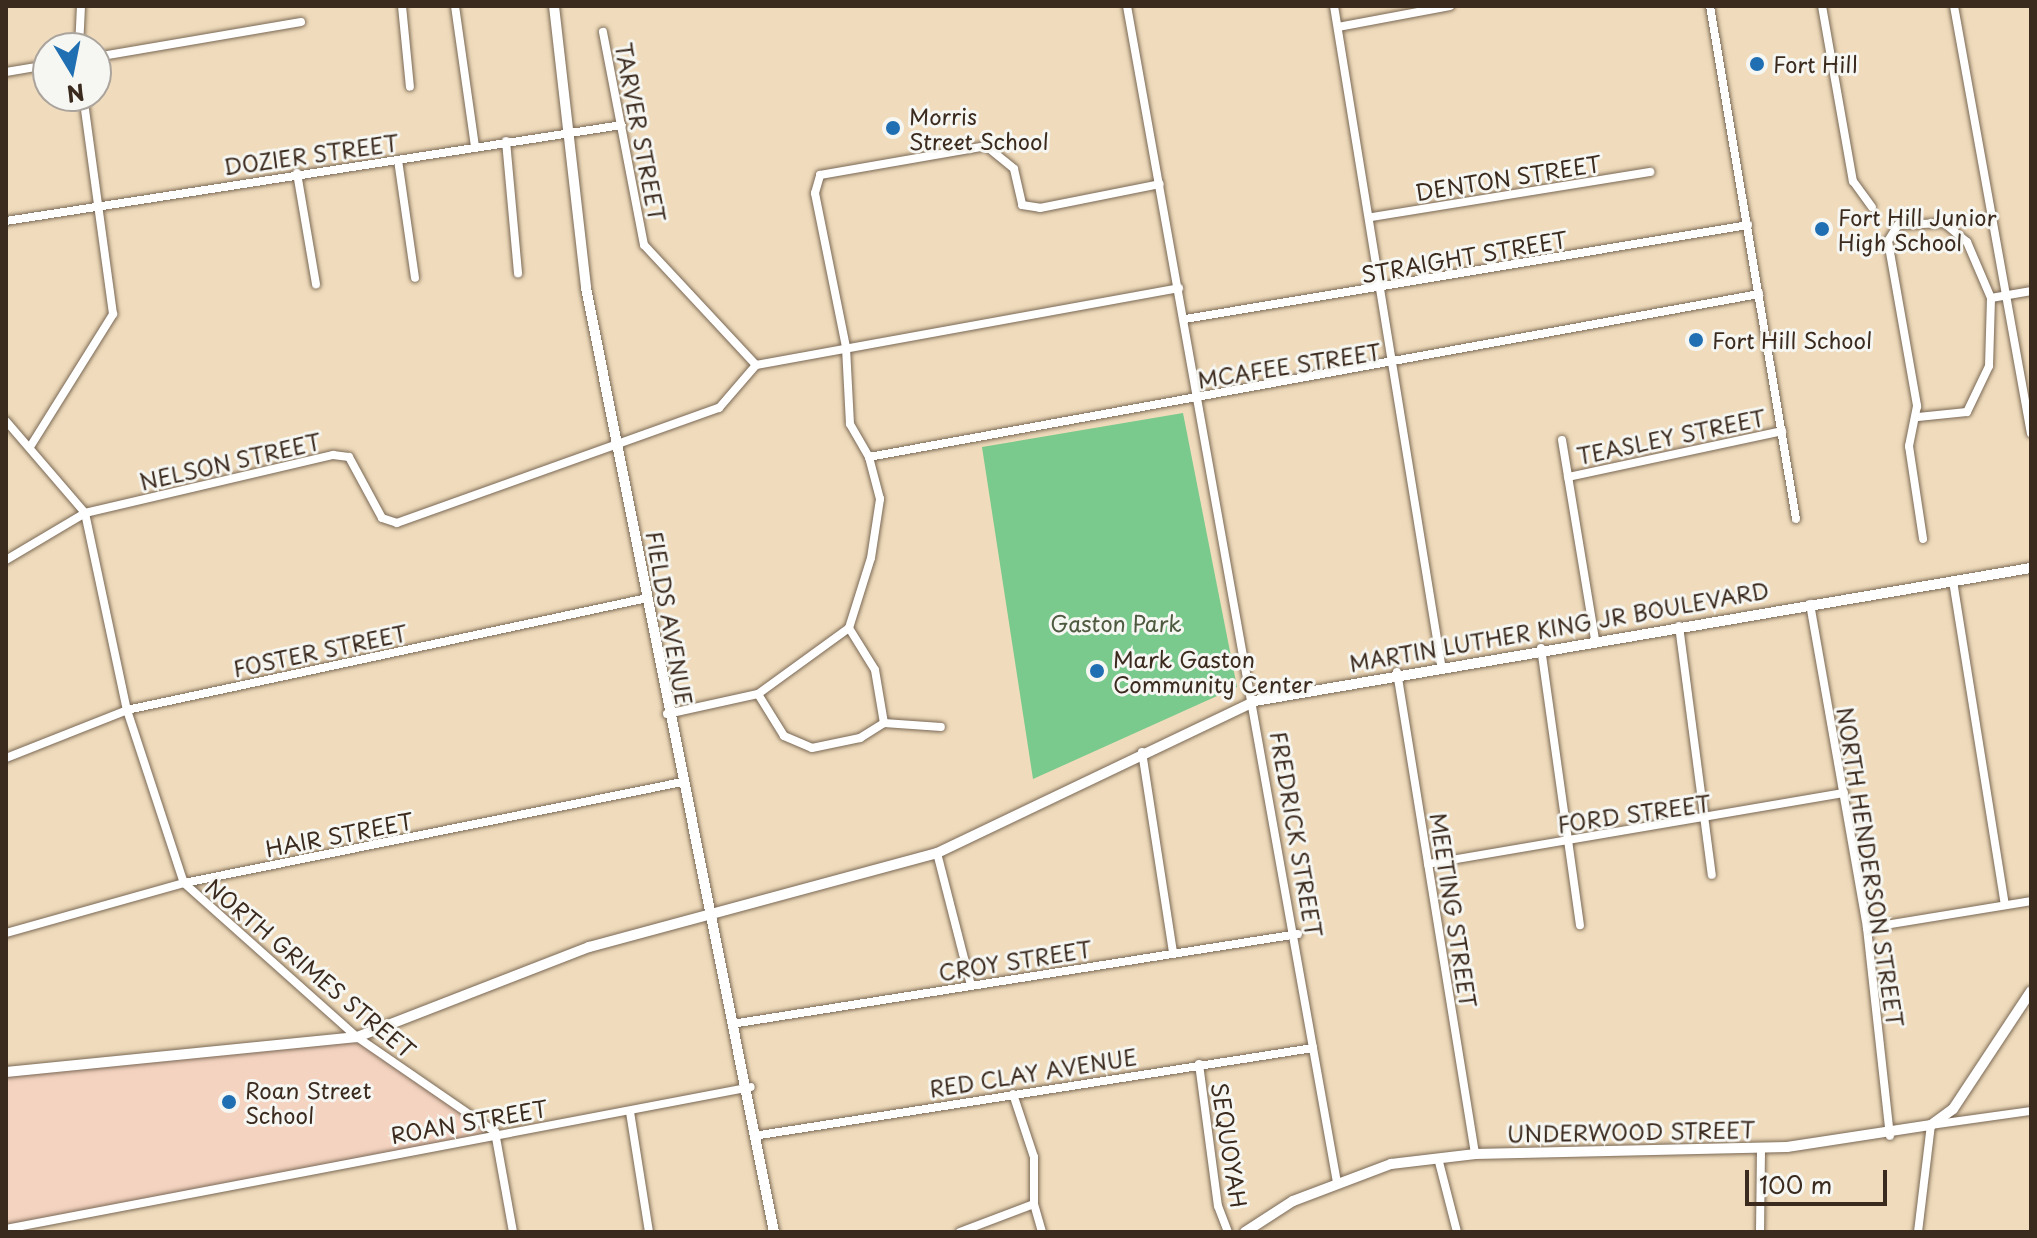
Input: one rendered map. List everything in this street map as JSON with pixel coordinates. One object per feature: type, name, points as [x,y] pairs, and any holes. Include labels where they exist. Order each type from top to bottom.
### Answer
[{"type":"street","points":[[80,32],[81,6]]},
{"type":"street","points":[[402,6],[410,87]]},
{"type":"street","points":[[455,6],[475,147]]},
{"type":"street","name":"FIELDS AVENUE","points":[[554,6],[582,265],[667,714],[751,1087],[774,1232]]},
{"type":"street","name":"FREDRICK STREET","points":[[1127,6],[1298,934],[1313,1048],[1337,1182]]},
{"type":"street","points":[[1334,6],[1372,217],[1441,664]]},
{"type":"street","points":[[1338,27],[1450,6]]},
{"type":"street","points":[[1710,6],[1796,519]]},
{"type":"street","points":[[1822,6],[1853,181],[1872,207]]},
{"type":"street","points":[[1954,6],[2031,433]]},
{"type":"street","points":[[112,54],[301,22]]},
{"type":"street","name":"TARVER STREET","points":[[603,32],[644,245],[756,365]]},
{"type":"street","points":[[6,72],[32,68]]},
{"type":"street","points":[[30,447],[113,314],[85,112]]},
{"type":"street","name":"DOZIER STREET","points":[[6,221],[96,203],[622,125]]},
{"type":"street","points":[[506,141],[518,273]]},
{"type":"street","points":[[667,714],[758,694],[849,628],[871,558],[880,499],[869,457],[850,424],[846,347],[815,193],[820,175],[986,146],[1014,169],[1022,205],[1040,208],[1160,184]]},
{"type":"street","points":[[398,160],[415,278]]},
{"type":"street","name":"DENTON STREET","points":[[1372,217],[1650,172]]},
{"type":"street","points":[[297,173],[316,284]]},
{"type":"street","name":"STRAIGHT STREET","points":[[1185,319],[1748,225]]},
{"type":"street","points":[[1918,417],[1957,415],[1977,401],[1989,366],[1991,298],[1957,228],[1898,225],[1888,241],[1918,417],[1909,446],[1923,539]]},
{"type":"street","points":[[617,444],[719,408],[756,365],[1179,288]]},
{"type":"street","points":[[1991,298],[2031,291]]},
{"type":"street","name":"MCAFEE STREET","points":[[869,457],[1394,366],[1404,357],[1759,294]]},
{"type":"street","points":[[6,421],[85,513]]},
{"type":"street","name":"TEASLEY STREET","points":[[1568,477],[1782,431]]},
{"type":"street","points":[[1562,440],[1595,639]]},
{"type":"street","name":"NELSON STREET","points":[[6,560],[85,513],[333,455],[349,457],[382,518],[397,523],[617,444]]},
{"type":"street","name":"NORTH GRIMES STREET","points":[[85,513],[127,710],[184,883],[357,1037],[495,1132]]},
{"type":"street","name":"MARTIN LUTHER KING JR BOULEVARD","points":[[6,1072],[357,1037],[589,947],[714,917],[937,853],[1142,751],[1255,701],[1441,664],[2031,568]]},
{"type":"street","points":[[1953,581],[2005,905]]},
{"type":"street","name":"FOSTER STREET","points":[[6,758],[127,710],[647,598]]},
{"type":"street","name":"NORTH HENDERSON STREET","points":[[1810,604],[1867,928],[1890,1136]]},
{"type":"street","points":[[1678,625],[1712,875]]},
{"type":"street","points":[[849,628],[875,670],[884,723]]},
{"type":"street","points":[[1541,648],[1580,925]]},
{"type":"street","name":"MEETING STREET","points":[[1397,672],[1475,1154]]},
{"type":"street","points":[[758,694],[784,736],[812,748],[860,738],[884,723],[941,727]]},
{"type":"street","points":[[1142,751],[1173,953]]},
{"type":"street","name":"HAIR STREET","points":[[6,933],[184,883],[682,782]]},
{"type":"street","name":"FORD STREET","points":[[1428,864],[1568,840],[1704,822],[1844,793]]},
{"type":"street","points":[[937,853],[971,985]]},
{"type":"street","points":[[1867,928],[2031,901]]},
{"type":"street","name":"CROY STREET","points":[[738,1023],[1298,934]]},
{"type":"street","points":[[1918,1232],[1931,1125],[1953,1109],[2031,991]]},
{"type":"street","name":"RED CLAY AVENUE","points":[[760,1135],[1313,1048]]},
{"type":"street","name":"SEQUOYAH","points":[[1199,1064],[1218,1206],[1228,1232]]},
{"type":"street","name":"ROAN STREET","points":[[9,1230],[495,1132],[630,1112],[751,1087]]},
{"type":"street","points":[[1013,1094],[1034,1157],[1034,1204],[1042,1232]]},
{"type":"street","name":"UNDERWOOD STREET","points":[[1245,1232],[1337,1182],[1438,1158],[1475,1154],[1761,1148],[1890,1136],[1931,1125],[2031,1111]]},
{"type":"street","points":[[630,1112],[649,1232]]},
{"type":"street","points":[[495,1132],[513,1232]]},
{"type":"street","points":[[1760,1232],[1761,1148]]},
{"type":"street","points":[[1438,1158],[1457,1232]]},
{"type":"street","points":[[960,1232],[1034,1204]]},
{"type":"shaded area","name":"Roan Street School","points":[[357,1037],[495,1132],[6,1227],[6,1072]]},
{"type":"green space","name":"Gaston Park","points":[[1183,413],[1237,687],[1033,779],[982,447]]},
{"type":"place","name":"Fort Hill","points":[[1757,64]]},
{"type":"place","name":"Morris Street School","points":[[893,128]]},
{"type":"place","name":"Fort Hill Junior High School","points":[[1822,229]]},
{"type":"place","name":"Fort Hill School","points":[[1696,340]]},
{"type":"place","name":"Mark Gaston Community Center","points":[[1097,671]]},
{"type":"place","name":"Roan Street School","points":[[229,1102]]}]
